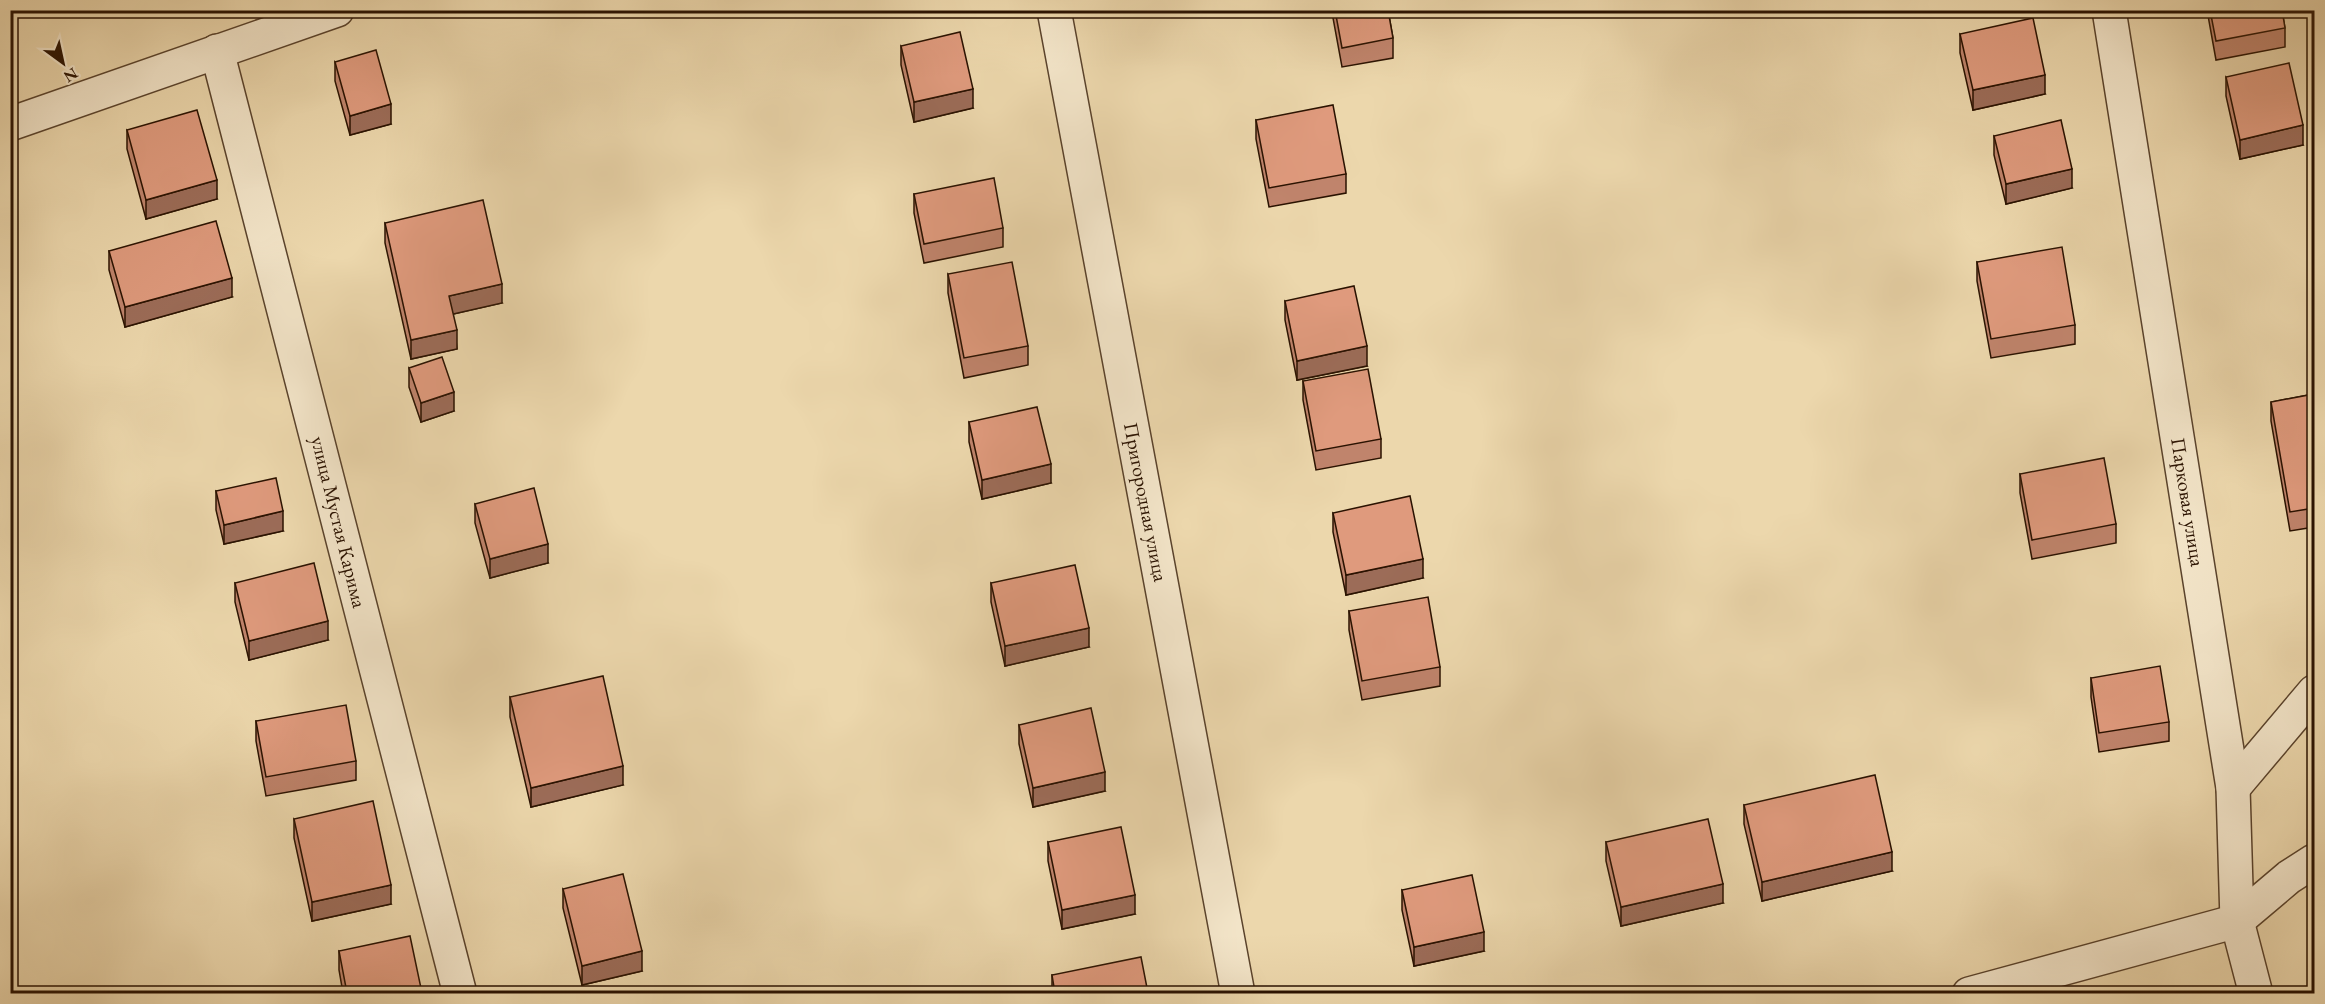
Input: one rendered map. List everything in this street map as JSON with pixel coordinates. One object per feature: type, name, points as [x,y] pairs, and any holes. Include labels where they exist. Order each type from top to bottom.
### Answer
[{"type":"street","points":[[10,124],[337,10]]},
{"type":"street","name":"Пригородная улица","points":[[1054,10],[1238,993]]},
{"type":"street","name":"Парковая улица","points":[[2109,10],[2233,788],[2237,921],[2256,993]]},
{"type":"street","name":"улица Мустая Карима","points":[[217,51],[460,993]]},
{"type":"street","points":[[2233,788],[2314,692]]},
{"type":"street","points":[[1969,993],[2004,988],[2237,921],[2289,877],[2314,861]]},
{"type":"building","points":[[1335,10],[1388,10],[1393,38],[1342,48]]},
{"type":"building","points":[[2210,10],[2282,10],[2285,28],[2216,41]]},
{"type":"building","points":[[2033,18],[2045,75],[1973,90],[1960,34]]},
{"type":"building","points":[[960,32],[973,89],[914,102],[901,46]]},
{"type":"building","points":[[376,50],[391,104],[350,116],[335,62]]},
{"type":"building","points":[[2289,63],[2303,125],[2240,140],[2226,77]]},
{"type":"building","points":[[1333,105],[1346,174],[1269,188],[1256,120]]},
{"type":"building","points":[[197,110],[217,180],[146,200],[127,130]]},
{"type":"building","points":[[2061,120],[2072,169],[2006,184],[1994,136]]},
{"type":"building","points":[[994,178],[1003,228],[924,244],[914,194]]},
{"type":"building","points":[[483,200],[502,284],[449,296],[457,330],[411,340],[385,223]]},
{"type":"building","points":[[216,221],[232,278],[125,307],[109,251]]},
{"type":"building","points":[[2062,247],[2075,325],[1991,339],[1977,262]]},
{"type":"building","points":[[1012,262],[1028,346],[964,358],[948,274]]},
{"type":"building","points":[[1354,286],[1367,346],[1297,361],[1285,301]]},
{"type":"building","points":[[442,357],[454,392],[421,403],[409,368]]},
{"type":"building","points":[[1368,369],[1381,439],[1316,451],[1303,381]]},
{"type":"building","points":[[2314,394],[2314,508],[2290,512],[2271,402]]},
{"type":"building","points":[[1037,407],[1051,464],[982,480],[969,422]]},
{"type":"building","points":[[2104,458],[2116,524],[2032,540],[2020,474]]},
{"type":"building","points":[[276,478],[283,511],[224,525],[216,491]]},
{"type":"building","points":[[534,488],[548,544],[490,559],[475,504]]},
{"type":"building","points":[[1410,496],[1423,559],[1346,575],[1333,513]]},
{"type":"building","points":[[314,563],[328,621],[249,641],[235,583]]},
{"type":"building","points":[[1075,565],[1089,628],[1005,646],[991,583]]},
{"type":"building","points":[[1428,597],[1440,667],[1362,681],[1349,611]]},
{"type":"building","points":[[2160,666],[2169,722],[2099,733],[2091,678]]},
{"type":"building","points":[[603,676],[623,766],[531,788],[510,697]]},
{"type":"building","points":[[346,705],[356,761],[266,777],[256,721]]},
{"type":"building","points":[[1091,708],[1105,772],[1033,788],[1019,725]]},
{"type":"building","points":[[1875,775],[1892,852],[1762,882],[1744,805]]},
{"type":"building","points":[[373,801],[391,885],[312,902],[294,819]]},
{"type":"building","points":[[1708,819],[1723,884],[1621,907],[1606,842]]},
{"type":"building","points":[[1121,827],[1135,895],[1062,910],[1048,842]]},
{"type":"building","points":[[623,874],[642,951],[582,966],[563,889]]},
{"type":"building","points":[[1472,875],[1484,932],[1414,947],[1402,890]]},
{"type":"building","points":[[410,936],[422,993],[347,993],[339,951]]},
{"type":"building","points":[[1141,957],[1148,993],[1055,993],[1052,975]]}]
